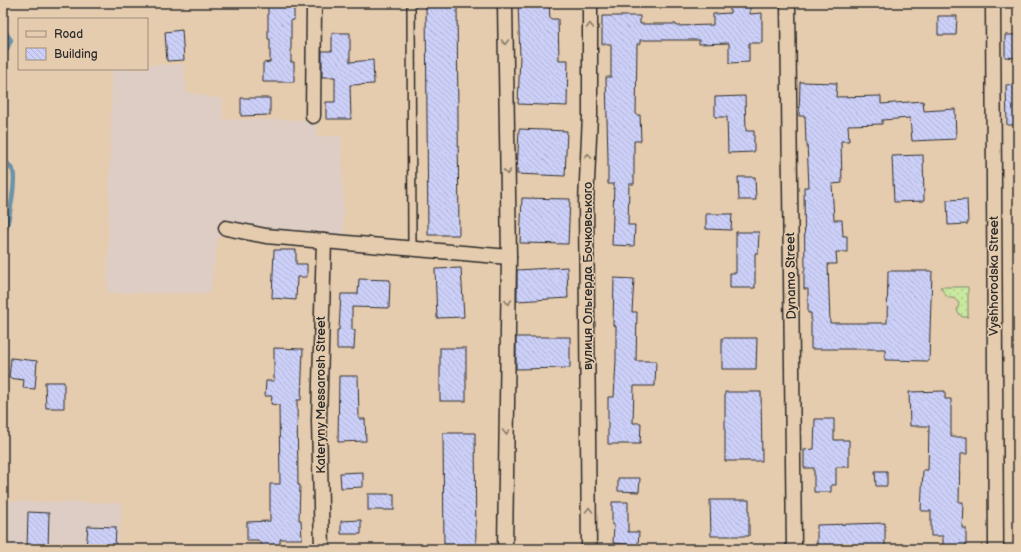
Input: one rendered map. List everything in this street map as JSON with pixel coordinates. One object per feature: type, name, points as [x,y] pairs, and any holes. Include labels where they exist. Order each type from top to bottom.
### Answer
[{"type":"street","points":[[313,116],[314,3]]},
{"type":"street","points":[[505,3],[508,257],[505,549]]},
{"type":"street","name":"вулиця Ольгерда Бочковського","points":[[589,549],[586,203],[590,115],[590,3]]},
{"type":"street","name":"Dynamo Street","points":[[788,3],[794,549]]},
{"type":"street","name":"Vyshhorodska Street","points":[[993,3],[996,549]]},
{"type":"street","points":[[226,228],[266,236],[508,257]]},
{"type":"street","name":"Kateryny Messarosh Street","points":[[322,549],[319,420],[324,241]]},
{"type":"lane","points":[[411,3],[412,248]]},
{"type":"shaded area","points":[[148,54],[149,65],[183,64],[187,92],[223,99],[223,119],[317,120],[317,136],[342,136],[344,238],[238,227],[218,238],[210,293],[107,293],[112,70],[148,70]]},
{"type":"shaded area","points":[[3,501],[122,503],[118,549],[3,549]]},
{"type":"green space","points":[[940,287],[968,287],[968,317],[962,317],[957,311],[959,304],[953,298],[948,298]]},
{"type":"building","points":[[268,3],[294,3],[294,20],[291,20],[291,62],[294,62],[294,82],[263,82],[263,63],[270,62],[270,39],[268,39]]},
{"type":"building","points":[[426,3],[457,3],[459,235],[428,235]]},
{"type":"building","points":[[518,3],[549,3],[550,19],[558,19],[559,60],[568,60],[567,106],[518,104],[520,57]]},
{"type":"building","points":[[730,3],[750,3],[750,14],[762,13],[762,43],[749,43],[749,62],[729,63],[729,43],[699,44],[699,40],[640,40],[640,44],[637,44],[636,115],[640,115],[641,141],[634,141],[634,184],[629,184],[628,225],[635,225],[634,246],[612,245],[614,184],[608,184],[606,77],[611,77],[611,44],[602,44],[602,16],[640,16],[640,24],[676,24],[676,26],[713,25],[713,14],[730,13]]},
{"type":"building","points":[[938,16],[957,16],[956,35],[938,35]]},
{"type":"building","points":[[182,30],[184,60],[167,61],[165,32]]},
{"type":"building","points":[[332,33],[350,33],[350,62],[373,60],[374,84],[350,85],[351,119],[326,119],[326,102],[335,102],[335,77],[322,77],[322,51],[332,51]]},
{"type":"building","points":[[1005,35],[1018,35],[1018,58],[1005,57]]},
{"type":"building","points":[[800,82],[837,83],[836,97],[881,96],[881,104],[923,101],[924,111],[955,109],[956,139],[912,141],[910,118],[882,120],[882,124],[848,125],[849,141],[841,141],[842,183],[832,184],[834,220],[842,220],[843,236],[847,236],[847,252],[836,252],[837,264],[828,264],[830,323],[887,323],[888,271],[932,271],[929,361],[885,360],[885,349],[811,349],[811,313],[808,313],[808,289],[804,289],[804,187],[809,187],[805,116],[799,116]]},
{"type":"building","points":[[1018,84],[1018,125],[1007,125],[1006,85]]},
{"type":"building","points":[[745,96],[746,131],[754,131],[754,152],[728,153],[727,117],[715,117],[715,97]]},
{"type":"building","points":[[241,98],[270,98],[270,115],[241,116]]},
{"type":"building","points":[[519,129],[567,131],[565,176],[517,174]]},
{"type":"building","points":[[923,155],[924,201],[894,202],[892,156]]},
{"type":"building","points":[[738,177],[755,177],[756,200],[739,200]]},
{"type":"building","points":[[522,198],[570,199],[568,244],[520,243]]},
{"type":"building","points":[[967,199],[968,224],[948,225],[947,200]]},
{"type":"building","points":[[706,214],[732,214],[731,230],[706,229]]},
{"type":"building","points":[[736,232],[759,232],[758,253],[755,253],[755,288],[730,288],[730,273],[736,273]]},
{"type":"building","points":[[274,250],[296,250],[296,264],[307,264],[307,277],[297,277],[296,300],[272,298]]},
{"type":"building","points":[[567,267],[568,298],[517,301],[517,270]]},
{"type":"building","points":[[461,268],[464,317],[437,318],[435,269]]},
{"type":"building","points":[[614,278],[634,279],[632,312],[637,312],[636,361],[656,361],[655,386],[634,386],[633,423],[641,423],[640,444],[608,444],[608,397],[614,397],[616,361],[616,326],[613,325]]},
{"type":"building","points":[[359,279],[390,280],[389,308],[352,307],[352,330],[355,330],[354,349],[337,349],[337,330],[339,330],[341,294],[358,294]]},
{"type":"building","points":[[516,337],[570,337],[570,368],[516,369]]},
{"type":"building","points":[[722,338],[757,338],[756,369],[722,369]]},
{"type":"building","points":[[274,348],[303,349],[301,400],[297,400],[298,485],[300,485],[299,520],[301,520],[302,539],[280,539],[280,547],[264,548],[258,540],[247,540],[247,522],[270,521],[270,484],[280,484],[279,405],[271,404],[272,396],[265,396],[266,381],[274,381]]},
{"type":"building","points":[[440,348],[466,348],[466,401],[440,401]]},
{"type":"building","points":[[11,358],[37,361],[35,389],[23,388],[24,380],[9,378]]},
{"type":"building","points":[[339,376],[358,376],[359,419],[365,419],[366,441],[338,442]]},
{"type":"building","points":[[45,382],[64,382],[64,408],[46,408]]},
{"type":"building","points":[[945,391],[945,399],[951,399],[951,437],[967,437],[967,454],[960,454],[959,502],[963,502],[962,528],[966,528],[966,549],[943,549],[943,536],[931,536],[931,511],[921,511],[923,470],[928,470],[929,426],[910,426],[909,392]]},
{"type":"building","points":[[725,392],[761,392],[762,461],[725,461]]},
{"type":"building","points":[[815,419],[834,419],[834,440],[849,440],[849,467],[836,467],[836,485],[831,485],[831,492],[814,492],[814,468],[804,468],[804,450],[814,449]]},
{"type":"building","points":[[443,433],[475,433],[476,549],[444,549]]},
{"type":"building","points":[[875,471],[887,471],[887,486],[876,486]]},
{"type":"building","points":[[363,472],[363,487],[341,488],[340,473]]},
{"type":"building","points":[[618,478],[640,478],[639,492],[618,491]]},
{"type":"building","points":[[368,494],[394,494],[394,510],[368,510]]},
{"type":"building","points":[[710,500],[749,500],[749,536],[711,536]]},
{"type":"building","points":[[612,502],[628,502],[628,532],[639,532],[638,545],[613,543],[614,525],[612,525]]},
{"type":"building","points":[[28,512],[49,513],[48,549],[27,549]]},
{"type":"building","points":[[361,520],[361,534],[341,534],[341,521]]},
{"type":"building","points":[[885,523],[885,549],[817,549],[817,525]]},
{"type":"building","points":[[88,526],[116,527],[115,549],[86,549]]},
{"type":"waterway","points":[[3,29],[11,40],[3,57]]},
{"type":"waterway","points":[[3,158],[12,169],[14,176],[10,213],[3,234]]}]
